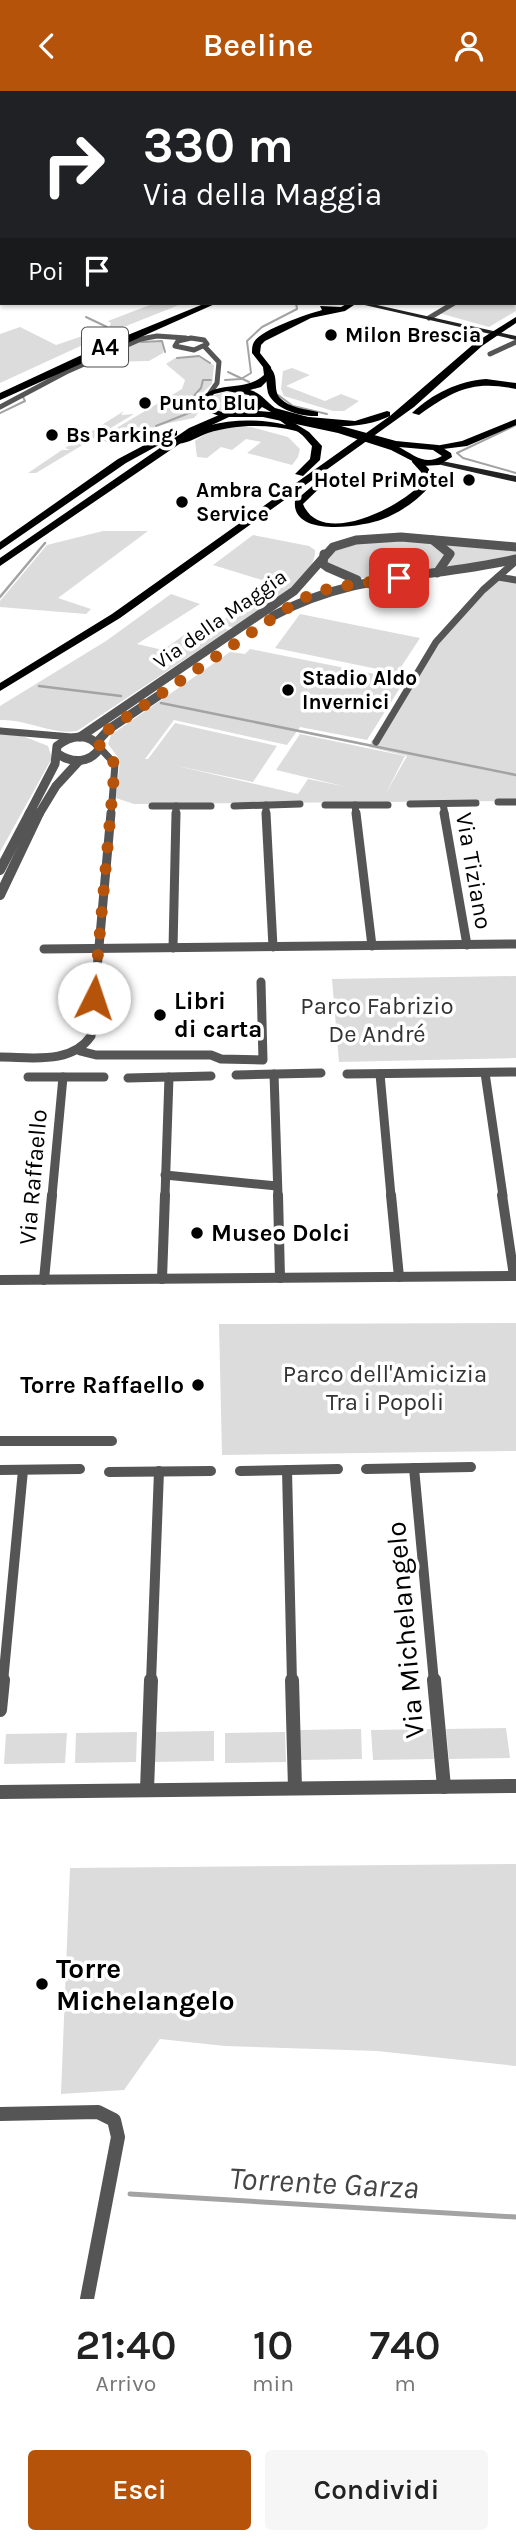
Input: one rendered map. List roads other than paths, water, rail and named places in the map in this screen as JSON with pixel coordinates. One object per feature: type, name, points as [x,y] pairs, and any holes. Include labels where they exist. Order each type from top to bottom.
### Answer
[{"type":"highway","name":"A4","points":[[0,389],[94,344],[191,305]]},
{"type":"highway","name":"A4","points":[[0,397],[104,348],[208,305]]},
{"type":"highway","points":[[0,547],[122,461],[199,419],[205,409]]},
{"type":"highway","points":[[0,563],[205,423],[226,415]]},
{"type":"highway","points":[[0,539],[64,500]]},
{"type":"highway","points":[[0,558],[18,552]]},
{"type":"highway","points":[[0,573],[18,552]]},
{"type":"main road","points":[[308,316],[315,305],[399,312]]},
{"type":"main road","points":[[349,305],[308,316],[259,342],[257,356],[269,370],[273,394],[288,407],[341,418],[386,414]]},
{"type":"main road","points":[[369,305],[514,335]]},
{"type":"main road","points":[[300,418],[346,424],[366,422],[386,414],[516,317]]},
{"type":"main road","points":[[378,434],[492,334],[514,335]]},
{"type":"main road","points":[[0,688],[93,632],[378,434],[465,366],[492,334]]},
{"type":"main road","points":[[429,404],[465,370],[465,366]]},
{"type":"main road","points":[[269,370],[268,376],[258,385],[210,393],[201,400],[205,409],[226,415],[247,413],[278,416],[391,447],[427,463],[444,459],[516,478]]},
{"type":"main road","points":[[378,434],[429,404],[446,390],[467,383],[495,382],[516,386]]},
{"type":"main road","points":[[258,385],[260,400]]},
{"type":"main road","points":[[234,389],[260,400],[272,410],[418,448],[464,444],[516,422]]},
{"type":"main road","points":[[247,413],[260,400]]},
{"type":"main road","points":[[240,531],[241,522],[313,462],[318,451],[314,441],[278,416]]},
{"type":"main road","points":[[175,443],[217,426],[241,422],[270,424],[292,430],[306,438],[314,450],[313,462]]},
{"type":"main road","points":[[365,443],[301,498],[298,503],[302,513],[329,524],[360,524],[374,520],[416,495],[426,485],[426,471],[412,458]]},
{"type":"main road","points":[[435,447],[444,459]]},
{"type":"main road","points":[[412,458],[418,448]]},
{"type":"main road","points":[[0,695],[91,640],[240,531],[325,478]]},
{"type":"street","points":[[429,318],[451,305]]},
{"type":"street","points":[[490,354],[514,335]]},
{"type":"street","points":[[0,407],[66,372],[148,337],[204,340],[205,347],[219,360],[218,380],[210,393]]},
{"type":"street","points":[[166,337],[176,342],[186,338]]},
{"type":"street","points":[[176,342],[177,348],[214,355]]},
{"type":"street","points":[[194,350],[205,347]]},
{"type":"street","points":[[218,380],[234,389]]},
{"type":"street","points":[[324,554],[333,547],[346,544],[406,536],[516,547]]},
{"type":"street","points":[[431,538],[450,554],[437,573]]},
{"type":"street","name":"Via della Maggia","points":[[324,554],[323,563],[332,572],[365,582]]},
{"type":"street","name":"Via della Maggia","points":[[57,752],[61,742],[76,737],[294,591],[314,572],[324,554]]},
{"type":"street","points":[[437,573],[516,560]]},
{"type":"street","points":[[376,742],[449,625],[516,560]]},
{"type":"street","points":[[493,565],[505,570]]},
{"type":"street","name":"Via della Maggia","points":[[92,758],[109,729],[283,609],[315,593],[365,582],[437,573]]},
{"type":"street","points":[[498,577],[516,580]]},
{"type":"street","points":[[0,731],[76,737],[99,745],[113,760],[91,1036],[79,1051]]},
{"type":"street","points":[[39,736],[66,759],[79,761]]},
{"type":"street","points":[[0,870],[55,764],[57,752]]},
{"type":"street","points":[[0,895],[51,792],[66,770],[79,761],[92,758],[112,764],[113,775]]},
{"type":"street","name":"Via Tiziano","points":[[498,802],[516,802]]},
{"type":"street","name":"Via Tiziano","points":[[410,804],[476,803]]},
{"type":"street","points":[[234,806],[300,804]]},
{"type":"street","name":"Via Tiziano","points":[[443,804],[467,945]]},
{"type":"street","points":[[266,805],[273,947]]},
{"type":"street","points":[[325,805],[388,805]]},
{"type":"street","points":[[355,805],[372,946]]},
{"type":"street","points":[[152,806],[211,806]]},
{"type":"street","points":[[173,948],[176,806]]},
{"type":"street","name":"Via Tiziano","points":[[44,949],[516,944]]},
{"type":"street","points":[[0,1057],[60,1055],[79,1051],[96,1055],[211,1055],[221,1059],[263,1060],[261,982]]},
{"type":"street","points":[[93,1018],[113,1018]]},
{"type":"street","points":[[347,1075],[516,1072]]},
{"type":"street","points":[[236,1075],[320,1073]]},
{"type":"street","name":"Via Raffaello","points":[[0,1280],[515,1276],[485,1073]]},
{"type":"street","points":[[274,1074],[280,1278]]},
{"type":"street","points":[[380,1074],[399,1277]]},
{"type":"street","points":[[128,1078],[211,1076]]},
{"type":"street","name":"Via Raffaello","points":[[28,1077],[104,1077]]},
{"type":"street","name":"Via Raffaello","points":[[44,1280],[63,1077]]},
{"type":"street","points":[[162,1279],[169,1077]]},
{"type":"street","points":[[165,1175],[277,1186]]},
{"type":"street","points":[[0,1441],[112,1441]]},
{"type":"street","points":[[366,1469],[471,1467]]},
{"type":"street","name":"Via Michelangelo","points":[[414,1468],[444,1787]]},
{"type":"street","points":[[0,1470],[80,1469]]},
{"type":"street","points":[[240,1471],[338,1469]]},
{"type":"street","points":[[0,1710],[23,1470]]},
{"type":"street","points":[[287,1470],[295,1788]]},
{"type":"street","points":[[147,1790],[159,1471]]},
{"type":"street","points":[[109,1472],[211,1471]]},
{"type":"street","points":[[0,1792],[516,1786]]},
{"type":"street","points":[[0,2114],[98,2112],[114,2120],[118,2137],[87,2299]]},
{"type":"waterway","points":[[242,379],[251,373],[247,341],[262,327],[297,309],[296,305]]},
{"type":"waterway","points":[[86,317],[107,327]]},
{"type":"waterway","points":[[141,342],[162,341],[165,352]]},
{"type":"waterway","points":[[177,358],[199,356],[210,363]]},
{"type":"waterway","points":[[228,372],[242,379]]},
{"type":"waterway","points":[[225,380],[242,379]]},
{"type":"waterway","points":[[242,379],[249,382]]},
{"type":"waterway","points":[[156,426],[194,411],[191,399],[201,388],[203,380],[211,380]]},
{"type":"waterway","points":[[278,395],[293,406],[327,414]]},
{"type":"waterway","points":[[0,413],[25,401],[23,397]]},
{"type":"waterway","points":[[516,425],[457,453],[463,458],[516,473]]},
{"type":"waterway","points":[[0,597],[45,543]]},
{"type":"waterway","points":[[39,686],[121,696]]},
{"type":"waterway","points":[[161,703],[516,775]]},
{"type":"waterway","name":"Torrente Garza","points":[[130,2194],[516,2217]]},
{"type":"place","name":"Milon Brescia","points":[[331,335]]},
{"type":"place","name":"Punto Blu","points":[[145,403]]},
{"type":"place","name":"Bs Parking","points":[[52,435]]},
{"type":"place","name":"Hotel PriMotel","points":[[469,480]]},
{"type":"place","name":"Ambra Car Service","points":[[182,502]]},
{"type":"place","name":"Stadio Aldo Invernici","points":[[288,690]]},
{"type":"place","name":"Libri di carta","points":[[160,1015]]},
{"type":"place","name":"Museo Dolci","points":[[197,1233]]},
{"type":"place","name":"Torre Raffaello","points":[[198,1385]]},
{"type":"place","name":"Torre Michelangelo","points":[[42,1984]]},
{"type":"park label","name":"Parco Fabrizio De André","points":[[377,1020]]},
{"type":"park label","name":"Parco dell'Amicizia Tra i Popoli","points":[[385,1388]]}]
